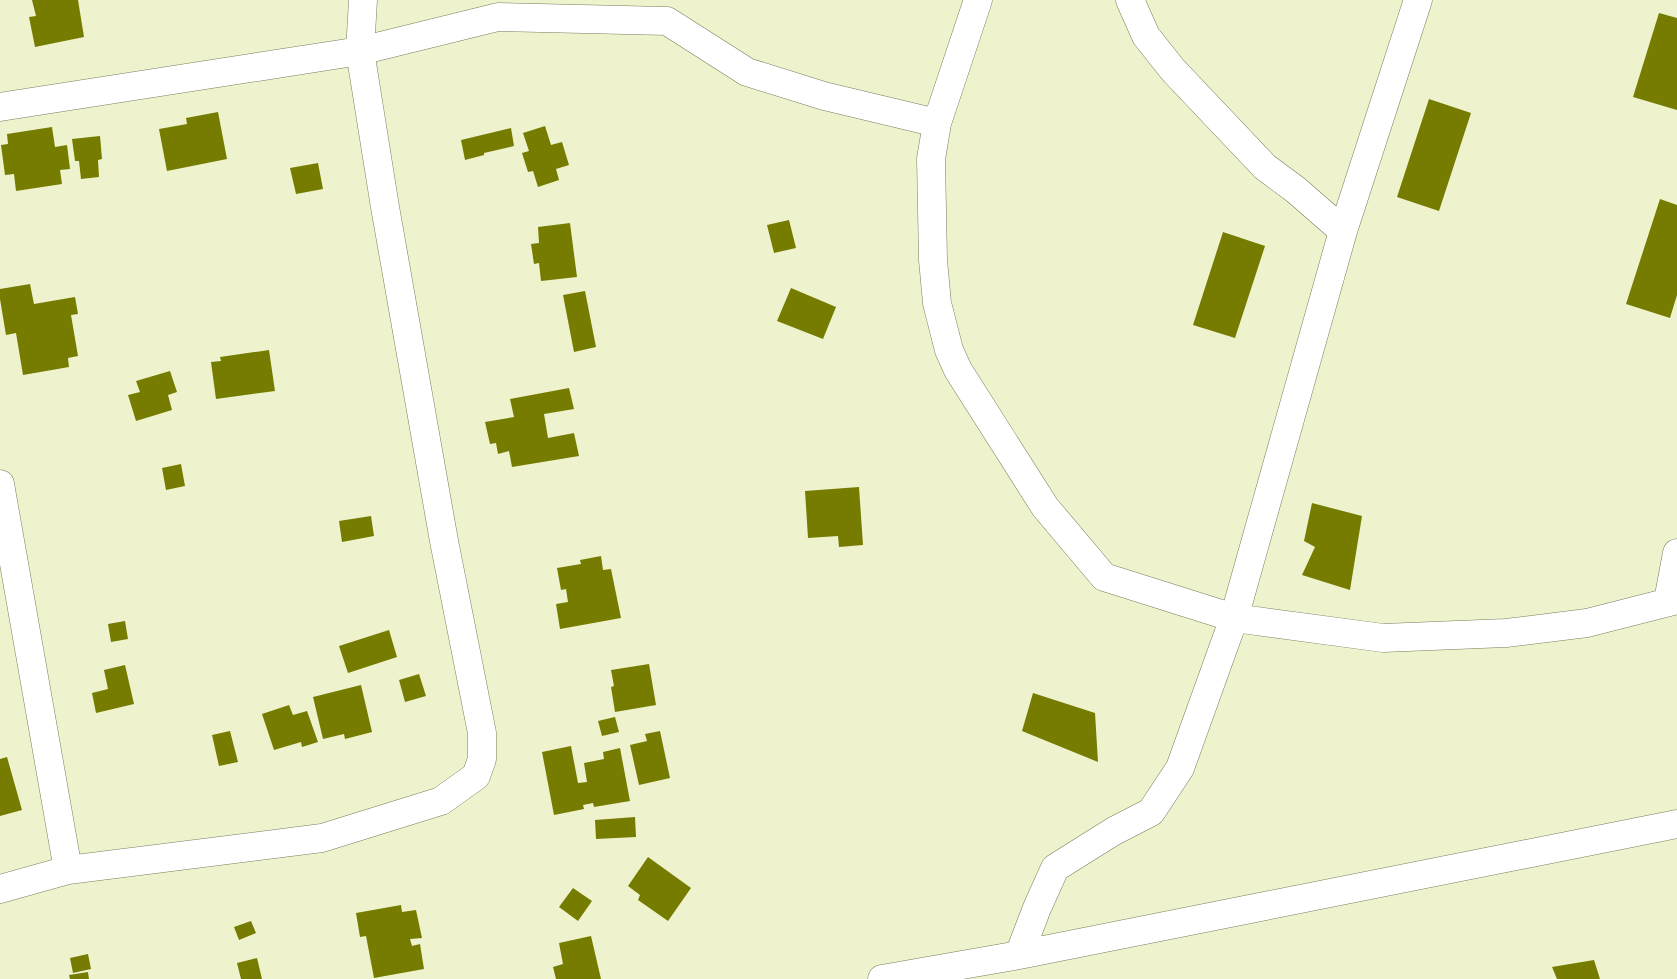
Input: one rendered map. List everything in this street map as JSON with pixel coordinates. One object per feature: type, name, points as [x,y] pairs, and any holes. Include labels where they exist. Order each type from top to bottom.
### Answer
[{"type":"street","points":[[0,889],[68,870],[322,838],[441,802],[476,776],[482,759],[482,733],[442,531],[385,207],[360,51],[363,0]]},
{"type":"street","points":[[978,0],[937,123],[931,159],[937,303],[948,350],[958,370],[1045,507],[1104,577],[1234,618],[1383,638],[1506,633],[1587,624],[1673,601],[1677,553]]},
{"type":"street","points":[[1130,0],[1146,36],[1173,70],[1264,167],[1296,190],[1343,231]]},
{"type":"street","points":[[1019,955],[1055,868],[1114,831],[1151,812],[1180,768],[1234,618],[1343,231],[1418,0]]},
{"type":"street","points":[[0,107],[360,51],[498,17],[668,21],[747,72],[824,96],[937,123]]},
{"type":"street","points":[[0,484],[68,870]]},
{"type":"street","points":[[882,979],[1019,955],[1677,824]]},
{"type":"building","points":[[32,0],[78,0],[84,37],[35,47],[29,17],[36,16]]},
{"type":"building","points":[[1659,13],[1677,18],[1677,110],[1633,97]]},
{"type":"building","points":[[1429,99],[1471,113],[1439,211],[1397,197]]},
{"type":"building","points":[[218,112],[227,159],[167,171],[159,129],[187,124],[186,118]]},
{"type":"building","points":[[545,126],[551,145],[562,142],[569,165],[556,169],[559,180],[538,187],[533,171],[528,172],[522,153],[529,151],[523,133]]},
{"type":"building","points":[[52,127],[55,147],[67,145],[70,169],[60,170],[62,184],[16,191],[14,174],[5,175],[1,145],[8,144],[7,134]]},
{"type":"building","points":[[511,128],[514,146],[484,153],[484,155],[465,160],[461,140]]},
{"type":"building","points":[[100,136],[102,159],[98,160],[99,177],[81,179],[79,161],[75,161],[72,139]]},
{"type":"building","points":[[318,163],[323,189],[296,194],[290,168]]},
{"type":"building","points":[[1660,199],[1677,205],[1677,295],[1670,318],[1626,304]]},
{"type":"building","points":[[789,220],[796,248],[774,253],[767,225]]},
{"type":"building","points":[[570,223],[577,277],[541,281],[539,263],[534,264],[531,244],[539,243],[538,227]]},
{"type":"building","points":[[1223,232],[1265,246],[1235,338],[1193,325]]},
{"type":"building","points":[[30,284],[34,304],[75,297],[78,314],[71,315],[78,356],[68,358],[69,367],[23,375],[16,333],[6,335],[0,289]]},
{"type":"building","points":[[791,288],[836,307],[823,339],[777,321]]},
{"type":"building","points":[[585,291],[596,347],[574,352],[563,295]]},
{"type":"building","points":[[269,350],[275,391],[216,399],[211,362],[221,361],[220,357]]},
{"type":"building","points":[[170,371],[177,392],[168,395],[172,410],[136,421],[128,395],[140,392],[136,381]]},
{"type":"building","points":[[569,388],[574,409],[544,414],[548,438],[574,433],[579,456],[512,467],[509,451],[498,454],[496,443],[490,444],[485,422],[514,417],[510,399]]},
{"type":"building","points":[[181,464],[185,486],[166,490],[162,468]]},
{"type":"building","points":[[859,487],[863,545],[839,547],[838,536],[808,538],[805,491]]},
{"type":"building","points":[[1312,503],[1362,516],[1350,590],[1302,575],[1315,547],[1304,541]]},
{"type":"building","points":[[371,516],[374,536],[342,542],[339,521]]},
{"type":"building","points":[[601,556],[603,570],[611,569],[621,618],[560,629],[556,604],[568,602],[566,589],[561,590],[557,568],[581,564],[580,560]]},
{"type":"building","points":[[125,621],[128,639],[111,642],[108,624]]},
{"type":"building","points":[[389,630],[397,657],[348,673],[339,646]]},
{"type":"building","points":[[649,664],[656,705],[615,712],[611,687],[614,686],[611,670]]},
{"type":"building","points":[[125,665],[134,704],[96,713],[92,693],[108,689],[104,670]]},
{"type":"building","points":[[419,674],[426,696],[405,702],[399,680]]},
{"type":"building","points":[[361,685],[372,732],[345,739],[344,734],[323,739],[313,697]]},
{"type":"building","points":[[1033,693],[1095,713],[1098,762],[1022,731]]},
{"type":"building","points":[[289,705],[293,715],[307,711],[318,742],[302,747],[301,742],[274,750],[262,714]]},
{"type":"building","points":[[615,717],[619,732],[602,736],[598,721]]},
{"type":"building","points":[[230,731],[238,762],[219,766],[212,735]]},
{"type":"building","points":[[660,731],[670,778],[639,785],[630,745],[647,741],[645,734]]},
{"type":"building","points":[[571,746],[578,783],[587,782],[584,763],[604,759],[603,752],[620,748],[630,801],[594,807],[593,803],[583,805],[584,809],[554,815],[542,752]]},
{"type":"building","points":[[7,757],[22,810],[0,816],[0,759]]},
{"type":"building","points":[[635,817],[636,837],[596,839],[595,820]]},
{"type":"building","points":[[648,857],[691,888],[668,921],[638,900],[640,895],[628,886]]},
{"type":"building","points":[[573,888],[592,901],[578,921],[559,907]]},
{"type":"building","points":[[401,905],[402,912],[416,910],[422,938],[410,939],[412,946],[420,944],[424,969],[374,978],[366,936],[360,937],[356,913]]},
{"type":"building","points":[[251,921],[256,933],[239,940],[234,927]]},
{"type":"building","points":[[591,936],[601,979],[556,979],[553,967],[563,964],[559,943]]},
{"type":"building","points":[[88,954],[91,969],[73,973],[70,958]]},
{"type":"building","points":[[257,958],[262,979],[241,979],[237,963]]},
{"type":"building","points":[[1594,960],[1600,979],[1557,979],[1552,967]]},
{"type":"building","points":[[88,972],[89,979],[70,979],[69,975]]}]
